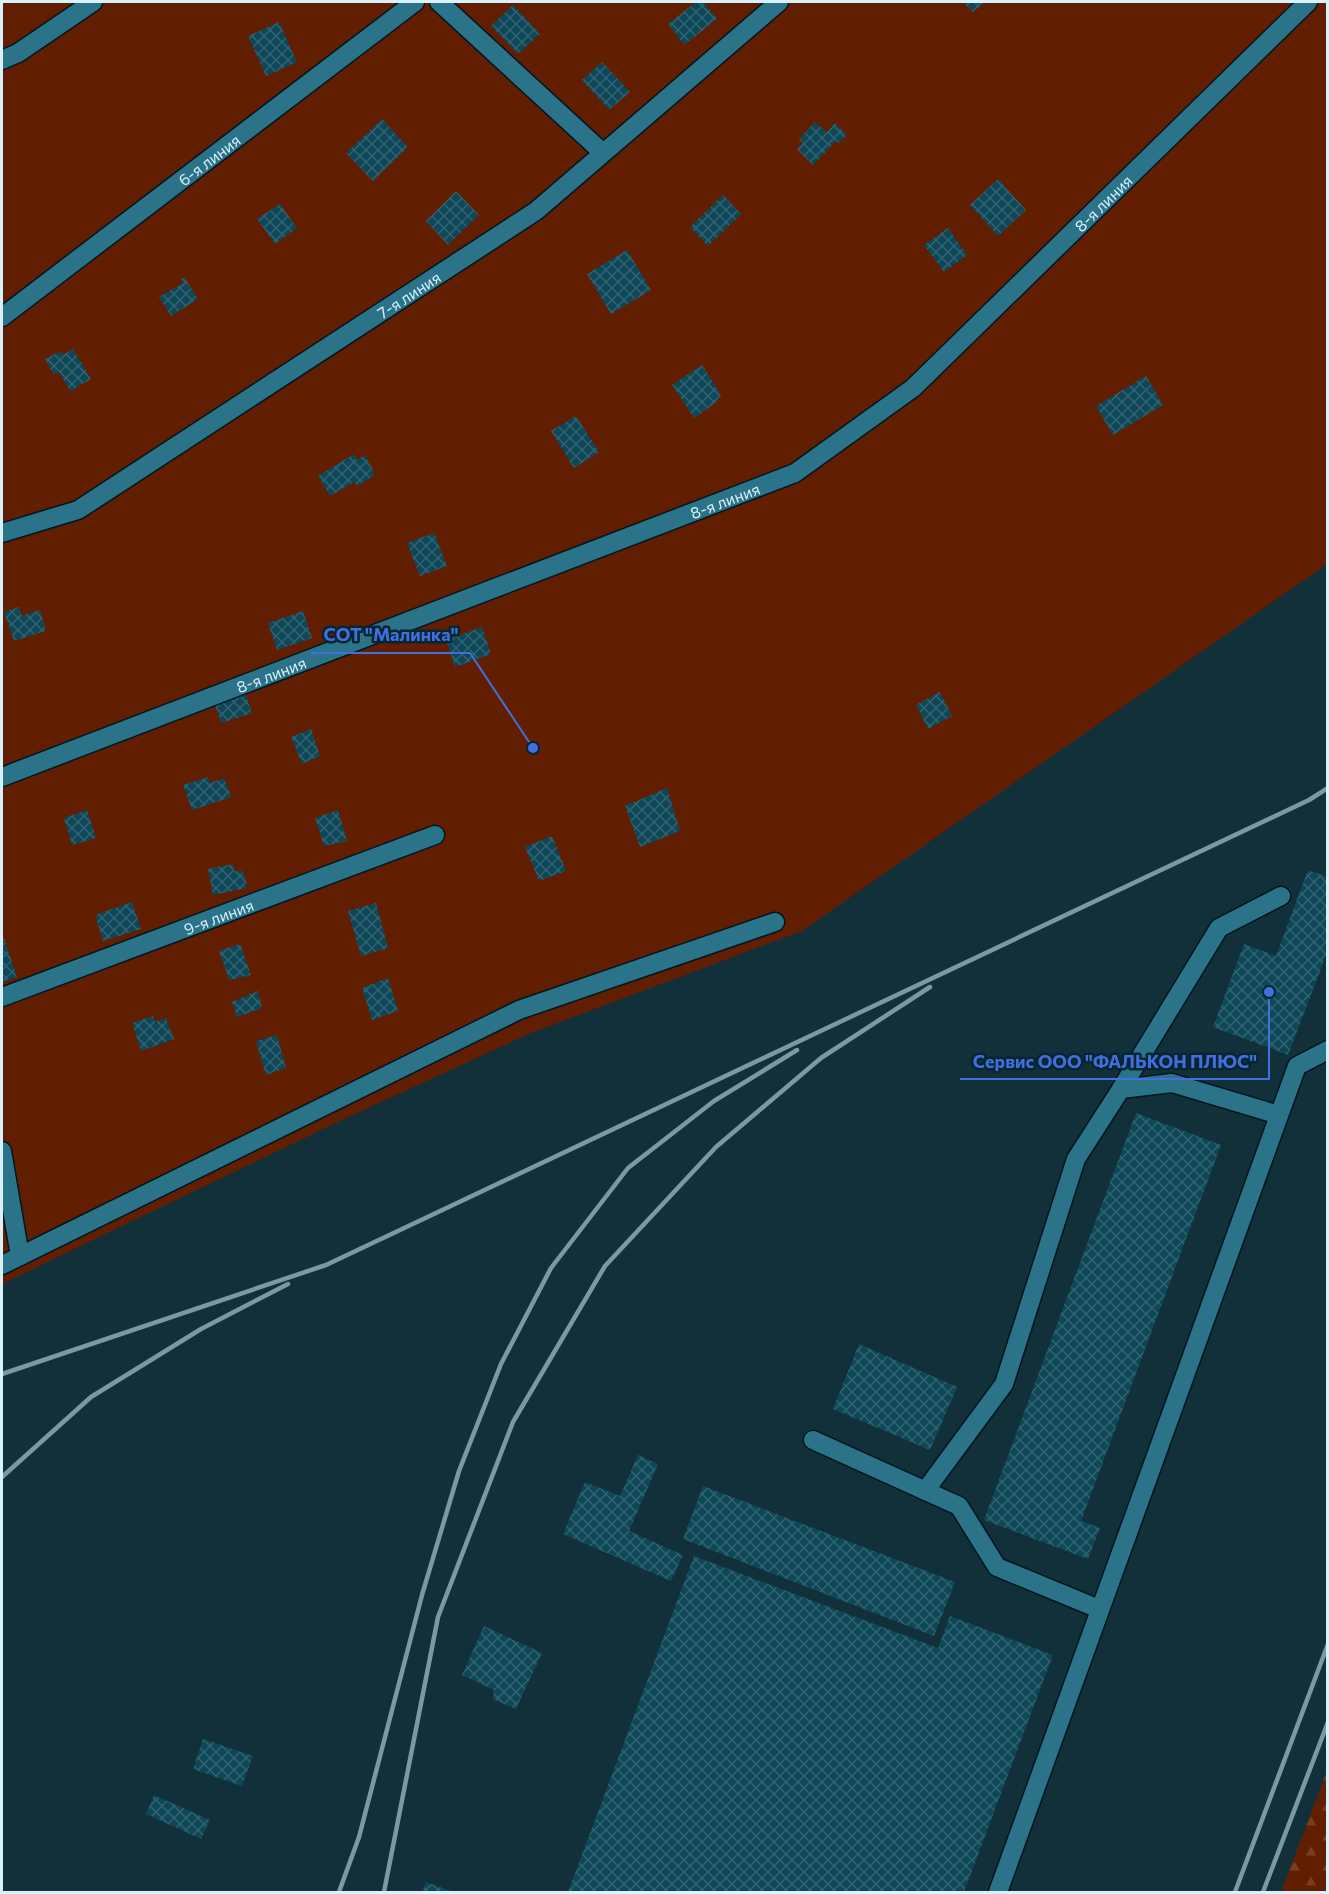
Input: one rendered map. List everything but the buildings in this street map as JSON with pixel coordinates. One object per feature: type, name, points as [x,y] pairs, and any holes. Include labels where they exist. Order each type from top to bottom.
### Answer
[{"type":"lane","points":[[2,60],[18,53],[93,2]]},
{"type":"lane","name":"6-я линия","points":[[2,317],[415,2]]},
{"type":"lane","points":[[439,2],[603,152]]},
{"type":"lane","name":"7-я линия","points":[[2,533],[78,510],[536,211],[779,2]]},
{"type":"lane","name":"8-я линия","points":[[2,777],[795,473],[913,388],[1308,2]]},
{"type":"lane","name":"9-я линия","points":[[2,997],[435,835]]},
{"type":"lane","points":[[925,1491],[1004,1384],[1076,1159],[1219,928],[1281,896]]},
{"type":"lane","points":[[2,1265],[519,1010],[775,922]]},
{"type":"lane","points":[[998,1893],[1297,1066],[1328,1050]]},
{"type":"lane","points":[[1121,1089],[1172,1083],[1279,1115]]},
{"type":"lane","points":[[2,1151],[20,1256]]},
{"type":"lane","points":[[813,1440],[959,1506],[997,1567],[1099,1609]]},
{"type":"green space","points":[[2,2],[1327,2],[1327,564],[802,931],[531,1033],[342,1120],[2,1284]]},
{"type":"green space","points":[[1327,1771],[1327,1892],[1281,1892]]},
{"type":"railway","points":[[2,1374],[326,1265],[1309,800],[1328,788]]},
{"type":"railway","points":[[384,1892],[438,1617],[513,1422],[605,1266],[716,1147],[821,1058],[930,987]]},
{"type":"railway","points":[[339,1892],[359,1837],[422,1595],[459,1471],[501,1364],[551,1268],[628,1168],[714,1101],[797,1050]]},
{"type":"railway","points":[[2,1477],[91,1397],[201,1329],[288,1284]]},
{"type":"railway","points":[[1235,1892],[1328,1644]]},
{"type":"railway","points":[[1263,1892],[1328,1722]]},
{"type":"place","name":"СОТ \"Малинка\"","points":[[533,748]]},
{"type":"place","name":"Сервис ООО \"ФАЛЬКОН ПЛЮС\"","points":[[1269,992]]}]
